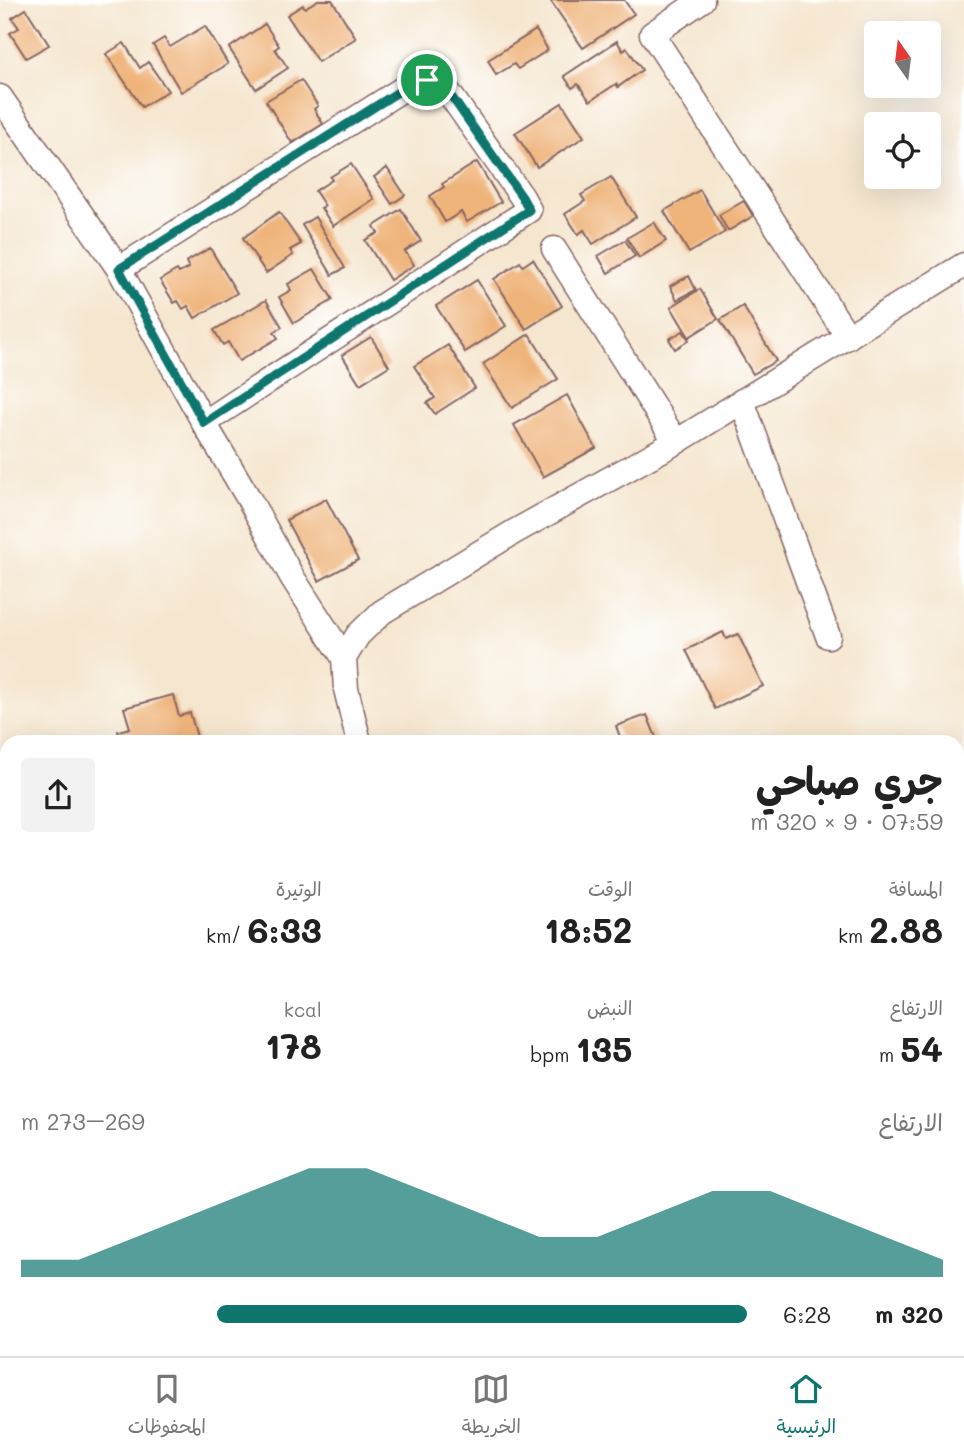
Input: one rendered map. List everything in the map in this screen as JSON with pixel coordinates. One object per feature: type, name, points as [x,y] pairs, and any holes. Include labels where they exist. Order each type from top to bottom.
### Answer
[{"type":"street","points":[[702,0],[652,34],[848,337]]},
{"type":"street","points":[[119,269],[409,85],[427,80],[442,83],[522,197],[529,210],[204,423]]},
{"type":"street","points":[[0,97],[119,269],[292,577],[344,658],[346,689],[357,735]]},
{"type":"street","points":[[554,248],[676,442]]},
{"type":"street","points":[[344,658],[358,635],[382,611],[514,532],[676,442],[964,265]]},
{"type":"street","points":[[741,401],[828,636]]},
{"type":"building","points":[[318,0],[332,0],[356,38],[318,62],[287,15]]},
{"type":"building","points":[[550,0],[624,0],[634,14],[583,48]]},
{"type":"building","points":[[26,9],[49,45],[26,58],[10,33],[19,28],[12,18]]},
{"type":"building","points":[[265,24],[279,46],[275,49],[288,68],[256,89],[229,48]]},
{"type":"building","points":[[205,26],[228,64],[181,92],[153,45],[164,38],[170,47]]},
{"type":"building","points":[[536,30],[548,50],[518,69],[514,64],[496,75],[488,60]]},
{"type":"building","points":[[617,41],[623,51],[627,48],[642,70],[618,87],[616,84],[590,101],[578,84],[572,88],[564,76]]},
{"type":"building","points":[[124,43],[140,68],[148,62],[168,91],[142,107],[106,54]]},
{"type":"building","points":[[301,80],[318,106],[314,109],[323,124],[292,143],[266,101]]},
{"type":"building","points":[[562,103],[584,137],[537,167],[515,133]]},
{"type":"building","points":[[477,162],[501,202],[467,222],[461,212],[445,222],[430,196],[444,187],[442,184]]},
{"type":"building","points":[[351,164],[374,199],[333,226],[321,208],[325,206],[315,191],[332,180],[330,177]]},
{"type":"building","points":[[387,168],[405,195],[392,204],[374,177]]},
{"type":"building","points":[[611,177],[636,217],[593,244],[584,230],[578,234],[565,214],[585,201],[581,195]]},
{"type":"building","points":[[700,190],[725,232],[689,253],[664,211]]},
{"type":"building","points":[[744,201],[753,216],[728,231],[719,215]]},
{"type":"building","points":[[401,209],[421,241],[405,251],[414,265],[390,280],[365,240],[378,233],[374,226]]},
{"type":"building","points":[[279,212],[301,244],[290,250],[293,255],[266,273],[243,238]]},
{"type":"building","points":[[315,217],[345,268],[332,275],[302,225]]},
{"type":"building","points":[[654,222],[666,241],[639,258],[627,238]]},
{"type":"building","points":[[625,240],[635,256],[608,273],[598,256]]},
{"type":"building","points":[[210,248],[237,293],[195,318],[188,306],[183,309],[178,301],[174,303],[160,280],[177,270],[179,273],[189,268],[186,262]]},
{"type":"building","points":[[533,259],[562,306],[526,329],[494,279],[520,262],[523,266]]},
{"type":"building","points":[[314,269],[333,300],[294,323],[279,297],[291,290],[288,284]]},
{"type":"building","points":[[689,276],[696,290],[677,300],[670,286]]},
{"type":"building","points":[[477,280],[506,326],[465,352],[436,306]]},
{"type":"building","points":[[700,289],[718,319],[689,337],[671,307]]},
{"type":"building","points":[[266,300],[282,327],[274,332],[278,338],[239,361],[228,342],[223,345],[214,330]]},
{"type":"building","points":[[743,306],[776,361],[753,374],[720,320]]},
{"type":"building","points":[[683,331],[689,340],[675,349],[669,339]]},
{"type":"building","points":[[529,334],[558,379],[512,408],[483,364]]},
{"type":"building","points":[[371,337],[389,366],[360,384],[342,355]]},
{"type":"building","points":[[448,345],[475,388],[435,414],[427,403],[435,398],[414,366]]},
{"type":"building","points":[[567,395],[596,448],[543,477],[514,425]]},
{"type":"building","points":[[326,499],[358,560],[319,581],[286,520]]},
{"type":"building","points":[[723,632],[726,639],[738,634],[763,686],[715,709],[686,650]]},
{"type":"building","points":[[173,695],[179,716],[190,713],[197,735],[119,735],[118,731],[130,728],[124,708]]},
{"type":"building","points":[[647,715],[655,735],[619,735],[616,726]]},
{"type":"route","points":[[427,80],[442,83],[529,210],[204,423],[119,269],[409,85],[427,80]]}]
